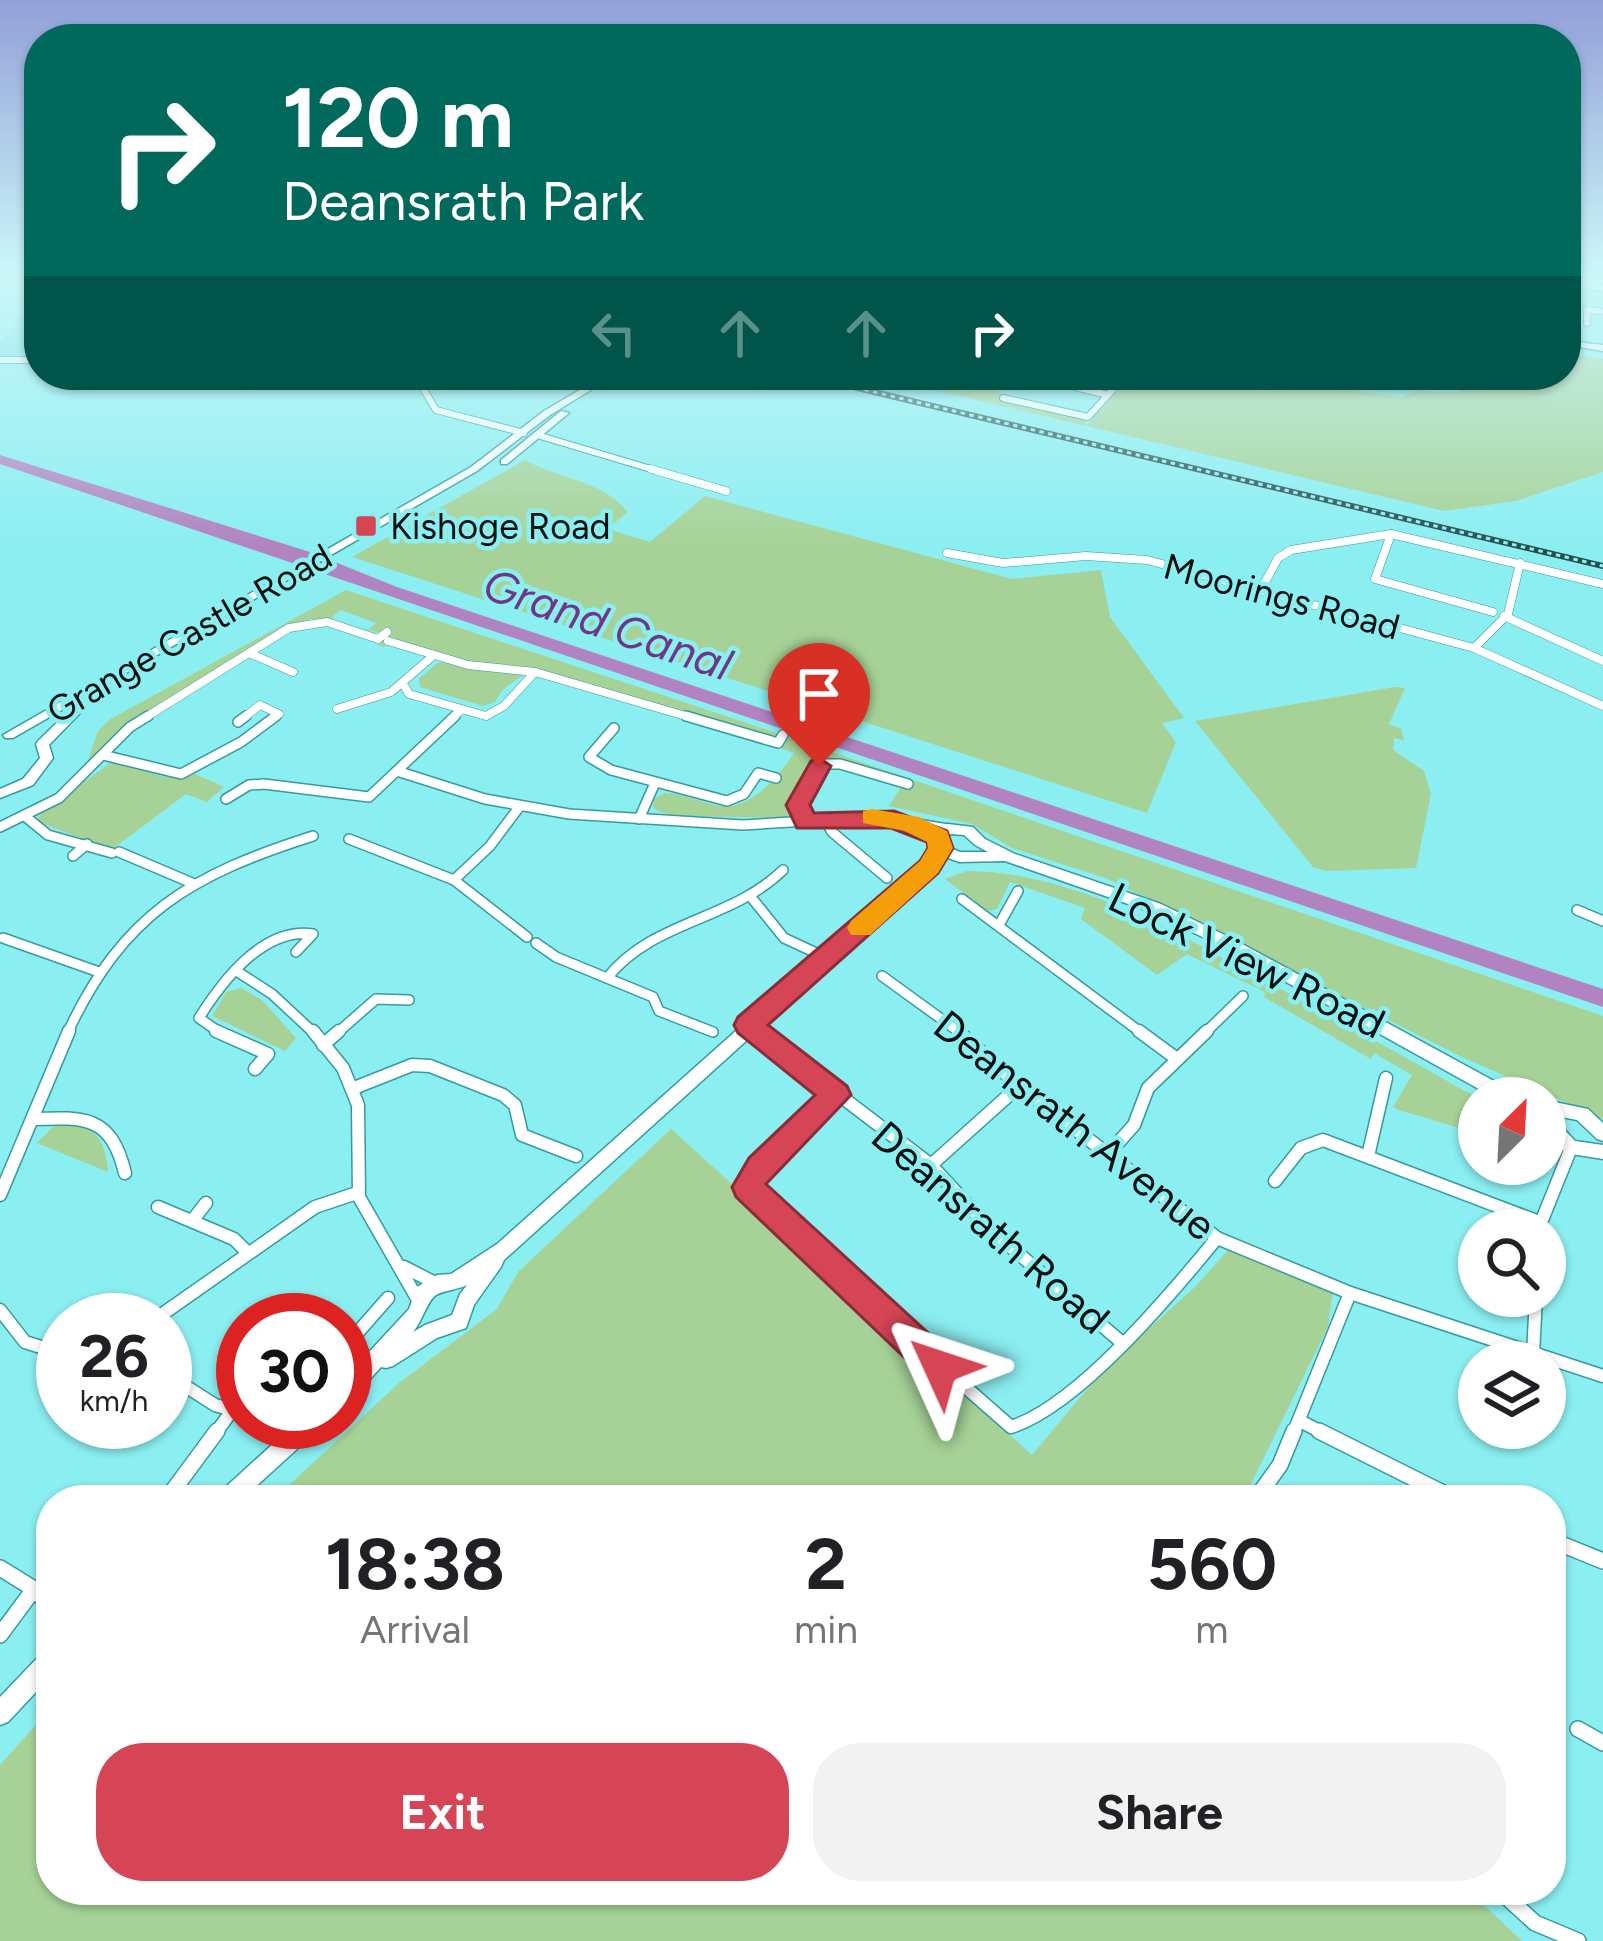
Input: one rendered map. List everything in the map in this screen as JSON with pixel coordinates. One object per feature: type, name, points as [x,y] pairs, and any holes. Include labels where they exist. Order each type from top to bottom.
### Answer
[{"type":"street","points":[[424,390],[436,410],[726,491]]},
{"type":"street","name":"Grange Castle Road","points":[[4,736],[504,461],[530,434],[590,390]]},
{"type":"street","name":"Grange Castle Road","points":[[530,434],[601,390]]},
{"type":"street","points":[[1083,390],[1108,395]]},
{"type":"street","points":[[1003,398],[1084,417],[1112,390]]},
{"type":"street","points":[[1391,534],[1378,581],[1493,612]]},
{"type":"street","points":[[1263,586],[1278,559],[1291,550],[1391,534],[1603,584]]},
{"type":"street","name":"Moorings Road","points":[[947,553],[1003,563],[1086,556],[1147,560],[1474,648],[1603,706]]},
{"type":"street","points":[[1474,648],[1504,616],[1520,563]]},
{"type":"street","name":"Grange Castle Road","points":[[42,744],[78,709],[287,581]]},
{"type":"street","points":[[1504,616],[1603,661]]},
{"type":"street","points":[[0,827],[59,798],[130,727],[289,628],[317,621],[481,667],[535,672],[778,743],[783,735]]},
{"type":"street","points":[[1592,656],[1603,646]]},
{"type":"street","points":[[249,653],[293,672]]},
{"type":"street","points":[[337,710],[371,704],[405,687],[434,655]]},
{"type":"street","points":[[280,666],[294,656]]},
{"type":"street","points":[[405,687],[409,694],[486,716],[498,711],[535,672]]},
{"type":"street","points":[[103,755],[181,774],[241,742],[279,714],[260,705],[238,722]]},
{"type":"street","points":[[226,799],[249,785],[264,784],[369,796],[400,772],[461,710]]},
{"type":"street","points":[[614,728],[589,757],[592,763],[727,801],[744,794],[758,773],[776,778]]},
{"type":"street","name":"Grange Castle Road","points":[[4,736],[42,744]]},
{"type":"street","name":"Grange Castle Road","points":[[0,794],[20,787],[41,770],[46,758],[42,744]]},
{"type":"street","points":[[806,822],[798,805],[819,766],[834,763],[855,774],[908,784]]},
{"type":"street","points":[[400,772],[520,806],[743,825],[875,817],[910,823],[950,845],[980,842]]},
{"type":"street","points":[[639,819],[655,783]]},
{"type":"street","points":[[454,880],[490,846],[520,806]]},
{"type":"street","points":[[26,817],[48,835],[116,852],[192,883]]},
{"type":"street","points":[[825,820],[832,832],[887,878]]},
{"type":"street","name":"Lock View Road","points":[[950,845],[968,830],[980,842],[1010,857],[1156,908],[1478,1077]]},
{"type":"street","points":[[1,1193],[99,972],[137,928],[192,883],[313,836]]},
{"type":"street","points":[[349,838],[454,880],[556,957],[653,997],[659,1011],[713,1032]]},
{"type":"street","points":[[73,856],[87,844]]},
{"type":"street","points":[[373,1367],[417,1307],[453,1289],[503,1250],[950,845]]},
{"type":"street","name":"Lock View Road","points":[[950,845],[1010,857]]},
{"type":"street","points":[[607,978],[640,942],[751,897],[783,870]]},
{"type":"street","points":[[999,925],[1018,891]]},
{"type":"street","points":[[751,897],[784,938],[827,958]]},
{"type":"street","points":[[962,899],[1177,1059]]},
{"type":"street","points":[[1576,910],[1603,921]]},
{"type":"street","points":[[255,1069],[268,1054],[205,1026],[200,1018],[210,999],[276,935],[298,928],[313,934],[296,952]]},
{"type":"street","points":[[3,938],[99,972]]},
{"type":"street","points":[[238,972],[270,988],[323,1045],[354,1088],[357,1193],[376,1234],[404,1267],[417,1307],[432,1331]]},
{"type":"street","name":"Deansrath Avenue","points":[[882,976],[962,1033],[1019,1086],[1217,1238],[1350,1293],[1492,1341]]},
{"type":"street","points":[[1108,1154],[1134,1125],[1148,1088],[1243,996]]},
{"type":"street","points":[[323,1045],[376,999],[409,1000]]},
{"type":"street","name":"Deansrath Road","points":[[748,1025],[931,1166],[990,1229],[1120,1340]]},
{"type":"street","points":[[354,1088],[412,1065],[430,1066],[503,1095],[515,1105],[522,1135],[576,1156]]},
{"type":"street","points":[[1368,1156],[1386,1078]]},
{"type":"street","points":[[931,1166],[1019,1086]]},
{"type":"street","points":[[836,1095],[760,1168],[748,1187],[888,1320],[1011,1427],[1024,1428],[1036,1421],[1178,1288],[1217,1238]]},
{"type":"street","points":[[1566,1116],[1582,1114],[1602,1146],[1571,1148]]},
{"type":"street","points":[[33,1119],[76,1118],[100,1125],[120,1145],[124,1173]]},
{"type":"street","points":[[1275,1181],[1310,1142],[1324,1141],[1497,1209]]},
{"type":"street","points":[[1566,1141],[1571,1148]]},
{"type":"street","points":[[1546,1209],[1571,1148]]},
{"type":"street","points":[[190,1293],[314,1207],[357,1193]]},
{"type":"street","points":[[192,1221],[206,1203]]},
{"type":"street","points":[[158,1207],[232,1238],[246,1251]]},
{"type":"street","points":[[404,1267],[453,1289]]},
{"type":"street","points":[[373,1367],[432,1331],[459,1322],[453,1289]]},
{"type":"street","points":[[1266,1485],[1300,1421],[1350,1293]]},
{"type":"street","points":[[372,1316],[388,1298]]},
{"type":"street","points":[[0,1310],[21,1340],[36,1345]]},
{"type":"street","name":"Deansrath Avenue","points":[[1566,1365],[1603,1376]]},
{"type":"street","points":[[1300,1421],[1427,1485]]},
{"type":"street","points":[[178,1485],[216,1439]]},
{"type":"street","points":[[243,1485],[282,1449]]},
{"type":"street","points":[[1566,1546],[1603,1562]]},
{"type":"street","points":[[0,1568],[34,1589],[0,1635]]},
{"type":"street","points":[[0,1714],[36,1676]]},
{"type":"street","points":[[1578,1729],[1603,1743]]},
{"type":"street","points":[[1515,1905],[1535,1924],[1578,1941]]},
{"type":"green space","points":[[1581,367],[1603,367],[1603,472],[1516,501],[1444,511],[935,390],[1002,390],[998,395],[1081,415],[1087,426],[1118,390],[1351,390],[1401,397],[1416,391],[1581,390]]},
{"type":"green space","points":[[525,460],[606,493],[628,512],[607,529],[650,542],[705,496],[1012,579],[1101,570],[1110,617],[1184,718],[1162,723],[1176,742],[1147,813],[352,557]]},
{"type":"green space","points":[[346,590],[780,734],[773,739],[635,702],[542,670],[473,662],[393,640],[384,647],[378,645],[390,634],[359,629],[368,630],[376,623],[341,610],[332,617],[335,620],[310,619],[286,627],[149,711],[86,766],[98,731],[109,720]]},
{"type":"green space","points":[[439,662],[525,674],[502,690],[495,702],[483,706],[420,687],[419,679]]},
{"type":"green space","points":[[1405,688],[1389,724],[1401,729],[1404,740],[1394,738],[1393,750],[1424,771],[1431,794],[1416,868],[1326,871],[1313,867],[1195,721]]},
{"type":"green space","points":[[788,737],[1603,1016],[1603,1119],[1566,1103],[1566,1077],[1507,1077],[1108,879],[1012,848],[972,824],[889,806],[901,787],[911,787],[911,780],[829,759],[813,768],[802,784],[793,818],[671,816],[653,808],[654,799],[664,793],[720,806],[743,803],[763,790],[794,753],[780,748]]},
{"type":"green space","points":[[113,761],[165,777],[193,773],[224,787],[207,802],[186,794],[111,850],[36,821]]},
{"type":"green space","points":[[967,871],[1050,883],[1171,930],[1458,1087],[1458,1128],[1393,1107],[1412,1075],[1374,1053],[1371,1059],[1264,997],[1265,992],[1187,954],[1157,975],[1081,919],[1085,908],[1010,882],[997,909],[988,911],[945,879]]},
{"type":"green space","points":[[241,988],[262,1000],[296,1038],[285,1051],[212,1016],[226,992]]},
{"type":"green space","points":[[57,1123],[95,1135],[104,1149],[108,1172],[37,1143]]},
{"type":"green space","points":[[671,1129],[1032,1455],[1103,1370],[1195,1287],[1228,1250],[1333,1290],[1328,1327],[1250,1485],[289,1485],[328,1449],[372,1449],[372,1408],[497,1309],[518,1272]]},
{"type":"green space","points":[[36,1725],[36,1905],[1484,1905],[1522,1941],[0,1941],[0,1765]]},
{"type":"shaded area","points":[[0,455],[310,552],[397,587],[1603,989],[1603,1007],[0,464]]},
{"type":"railway","points":[[866,390],[1603,566]]},
{"type":"slow traffic","points":[[860,928],[929,867],[940,848],[938,837],[910,823],[872,817]]},
{"type":"place","name":"Kishoge Road","points":[[366,526]]},
{"type":"route","points":[[819,766],[798,805],[806,822],[894,819],[938,837],[940,848],[929,867],[748,1025],[836,1095],[760,1168],[748,1187],[940,1367]]},
{"type":"water label","name":"Grand Canal","points":[[608,624]]}]
